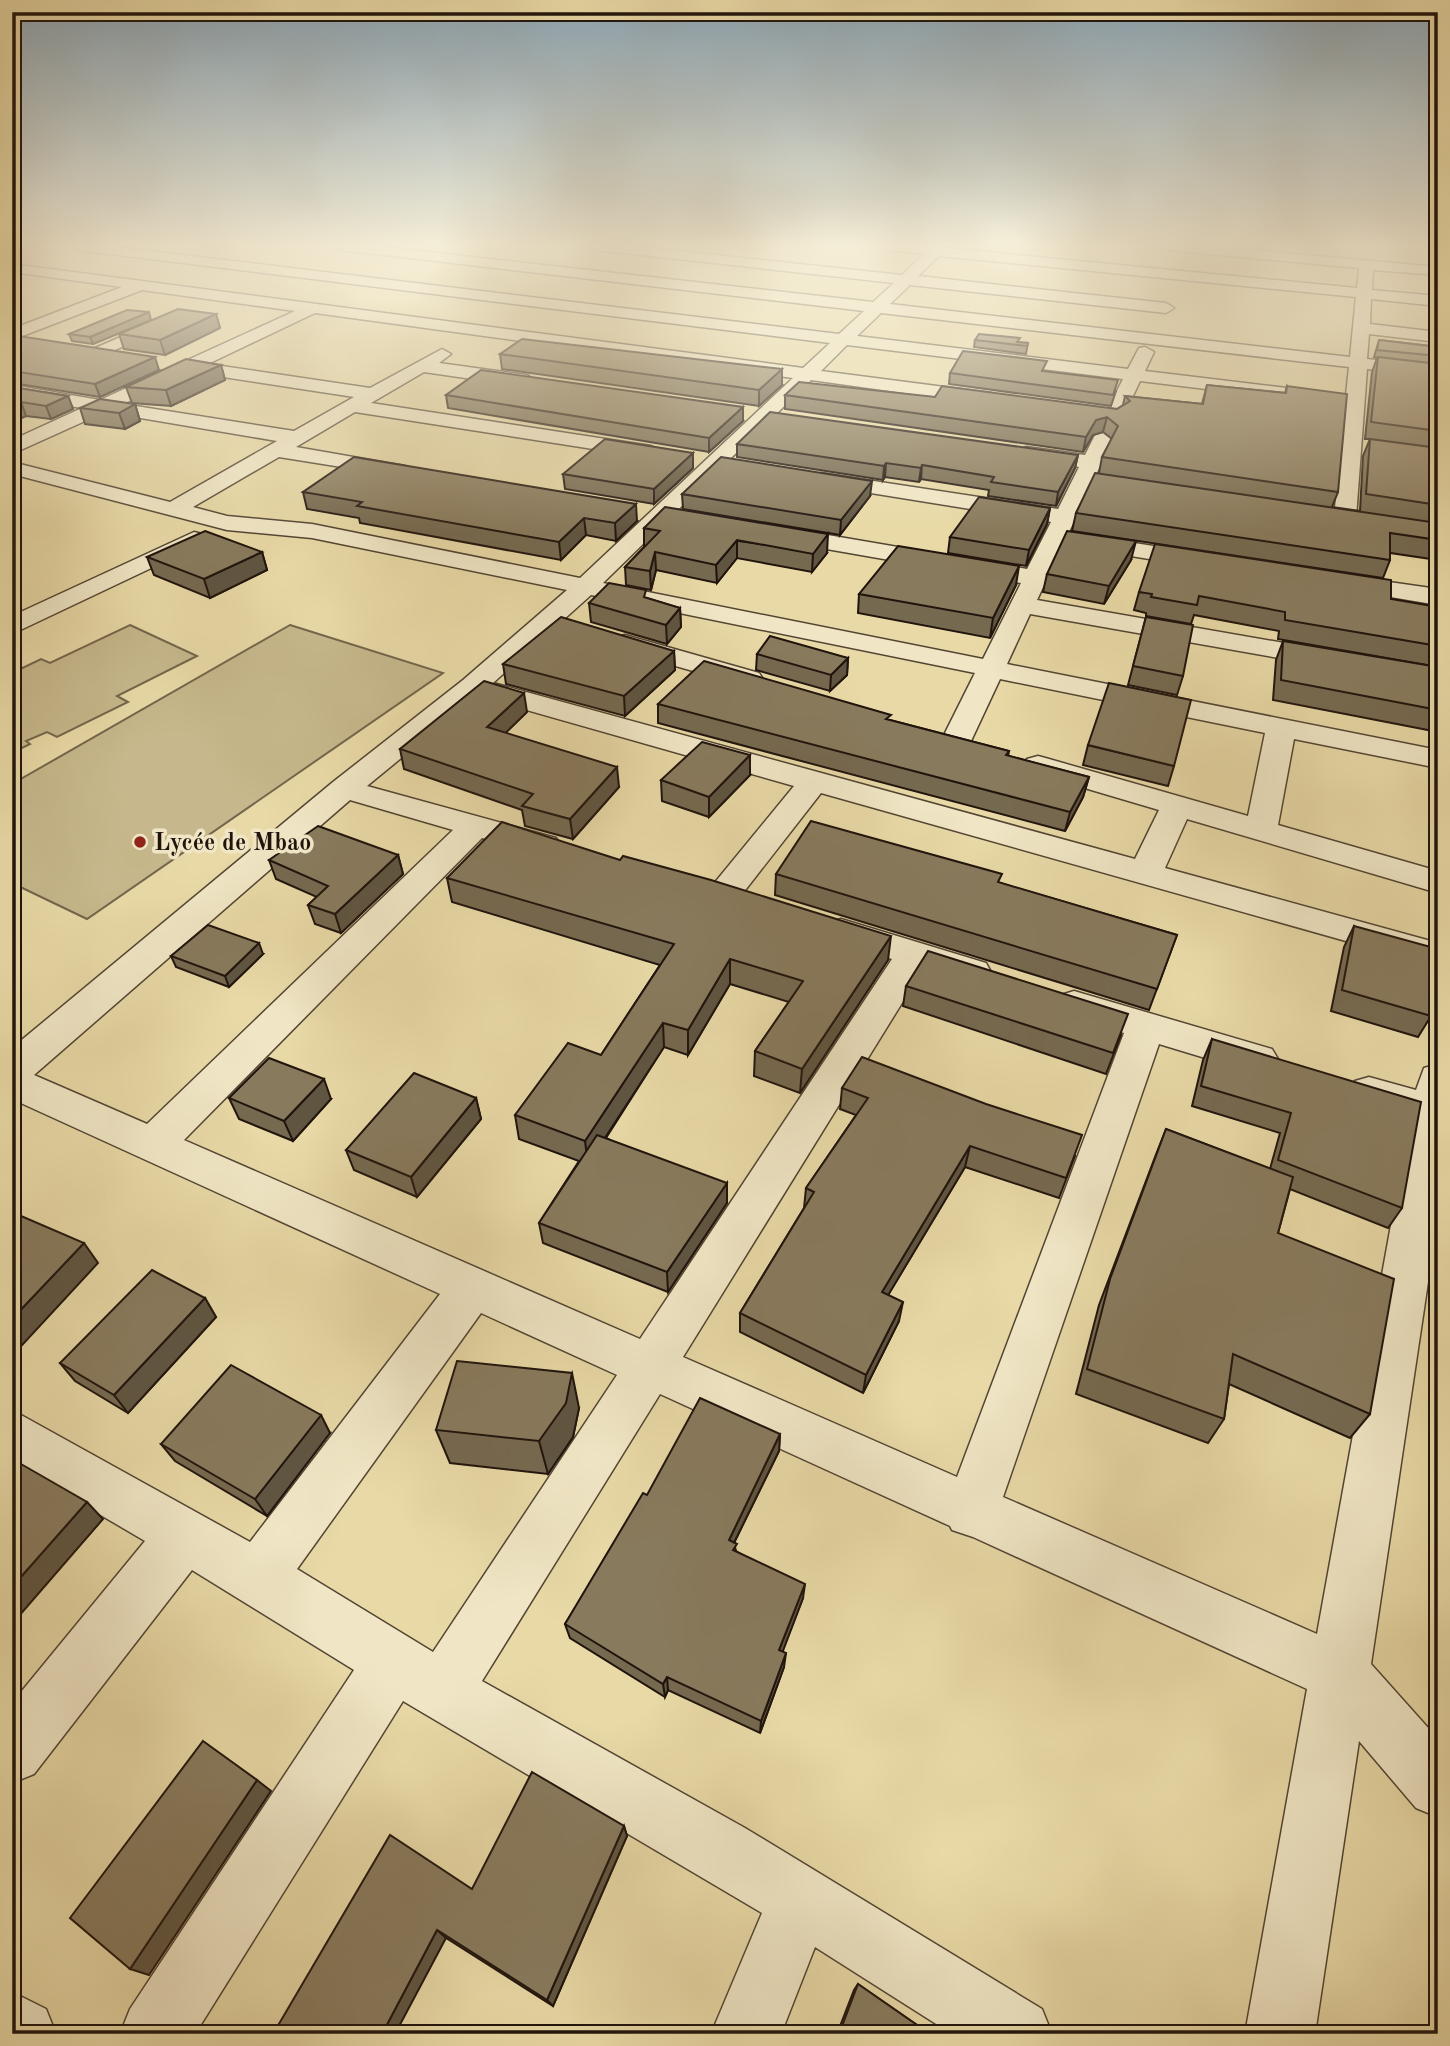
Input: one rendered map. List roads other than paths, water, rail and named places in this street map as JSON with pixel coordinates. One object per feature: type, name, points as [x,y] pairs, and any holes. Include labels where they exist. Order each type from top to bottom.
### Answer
[{"type":"street","points":[[30,341],[40,344]]},
{"type":"street","points":[[112,341],[88,351],[373,394]]},
{"type":"street","points":[[12,448],[242,341]]},
{"type":"street","points":[[172,510],[464,341]]},
{"type":"street","points":[[561,341],[1007,401]]},
{"type":"street","points":[[12,1071],[344,789],[473,687],[574,628],[584,587],[840,341]]},
{"type":"street","points":[[863,341],[1355,402]]},
{"type":"street","points":[[1150,341],[1134,375],[1107,414],[1087,471],[991,670],[969,745],[1438,882]]},
{"type":"street","points":[[1172,341],[1438,372]]},
{"type":"street","points":[[1345,518],[1360,341]]},
{"type":"street","points":[[421,366],[545,384]]},
{"type":"street","points":[[12,391],[297,438]]},
{"type":"street","points":[[353,406],[741,467]]},
{"type":"street","points":[[737,411],[791,419]]},
{"type":"street","points":[[1351,446],[1376,449]]},
{"type":"street","points":[[276,450],[413,473]]},
{"type":"street","points":[[1010,450],[1087,471],[1110,484]]},
{"type":"street","points":[[12,468],[227,523],[312,531],[1438,759]]},
{"type":"street","points":[[795,475],[1060,527],[1233,565]]},
{"type":"street","points":[[633,509],[687,519]]},
{"type":"street","points":[[1317,514],[1371,522]]},
{"type":"street","points":[[12,626],[227,523]]},
{"type":"street","points":[[754,530],[1036,578]]},
{"type":"street","points":[[1315,578],[1438,597]]},
{"type":"street","points":[[1022,606],[1361,664]]},
{"type":"street","points":[[574,628],[690,674],[777,688]]},
{"type":"street","points":[[473,687],[640,721],[814,781],[1438,955]]},
{"type":"street","points":[[1261,830],[1281,727]]},
{"type":"street","points":[[762,906],[711,890],[814,781]]},
{"type":"street","points":[[344,789],[579,855]]},
{"type":"street","points":[[1145,874],[1177,805]]},
{"type":"street","points":[[153,1144],[474,827]]},
{"type":"street","points":[[813,922],[1004,982]]},
{"type":"street","points":[[155,2034],[648,1366],[839,1076],[914,954]]},
{"type":"street","points":[[1043,994],[1289,1069]]},
{"type":"street","points":[[971,1510],[1146,1026]]},
{"type":"street","points":[[12,1082],[1339,1673],[1438,1786]]},
{"type":"street","points":[[1280,2034],[1436,1101],[1341,1084]]},
{"type":"street","points":[[258,1577],[472,1289]]},
{"type":"street","points":[[12,1435],[258,1577],[418,1676],[801,1900],[1017,2034]]},
{"type":"street","points":[[12,1752],[184,1536]]},
{"type":"street","points":[[746,2034],[801,1900]]},
{"type":"street","points":[[12,2027],[21,2034]]},
{"type":"place","name":"Lycée de Mbao","points":[[140,842]]}]
